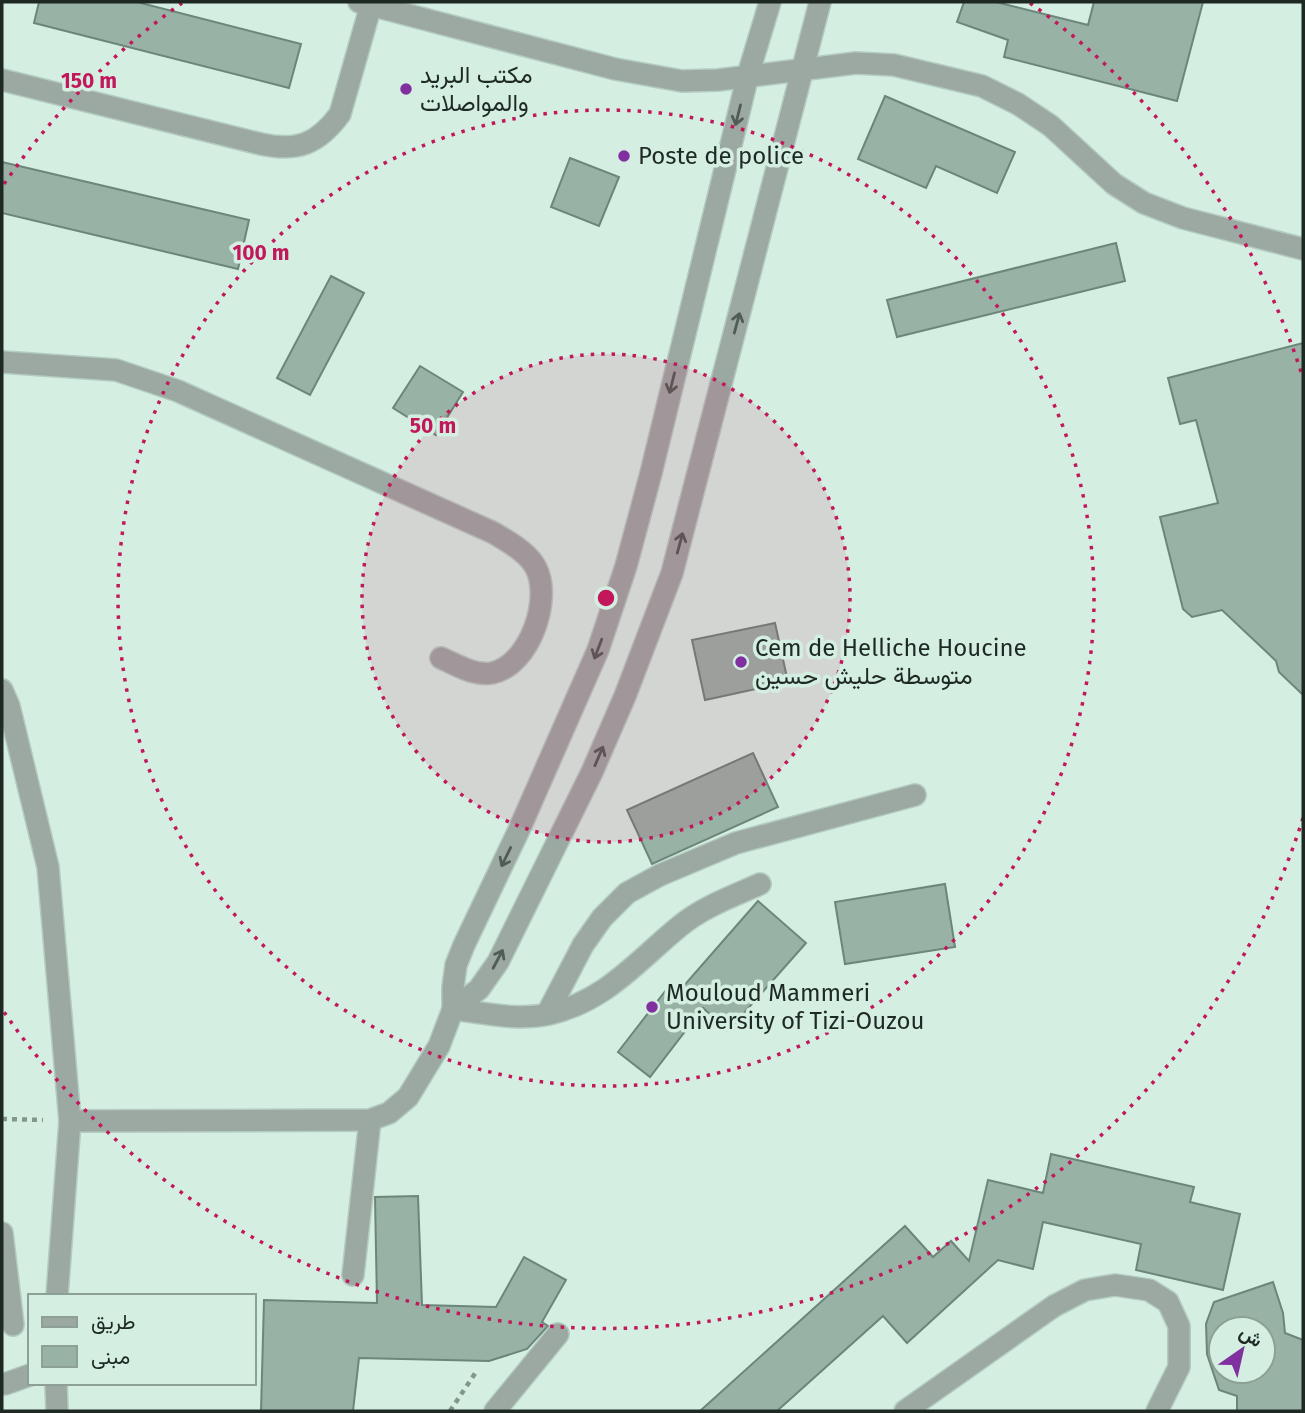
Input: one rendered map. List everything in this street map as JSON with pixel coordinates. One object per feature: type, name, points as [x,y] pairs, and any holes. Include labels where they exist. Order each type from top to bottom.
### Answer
[{"type":"street","points":[[70,1121],[370,1121],[389,1113],[408,1097],[439,1046],[453,1009],[456,965],[524,820],[598,650],[626,566],[748,75],[770,2]]},
{"type":"street","points":[[453,1009],[479,989],[498,962],[592,772],[625,696],[672,573],[820,2]]},
{"type":"street","points":[[2,80],[279,148],[297,147],[314,140],[329,129],[340,114],[365,4],[615,69],[682,81],[718,80],[856,63],[894,65],[982,86],[1018,104],[1051,126],[1114,184],[1144,203],[1183,218],[1303,249]]},
{"type":"street","points":[[2,362],[116,370],[178,391],[494,533],[518,548],[535,566],[542,588],[541,608],[531,636],[522,650],[510,663],[495,673],[480,674],[441,658]]},
{"type":"street","points":[[2,690],[9,706],[48,867],[70,1121],[57,1294]]},
{"type":"street","points":[[547,1014],[583,944],[602,918],[627,893],[660,875],[736,843],[915,795]]},
{"type":"street","points":[[453,1009],[510,1016],[547,1014],[583,1003],[613,985],[682,924],[760,884]]},
{"type":"street","points":[[354,1275],[370,1121]]},
{"type":"street","points":[[2,1233],[15,1322]]},
{"type":"street","points":[[905,1411],[1054,1306],[1085,1290],[1115,1285],[1149,1290],[1168,1302],[1179,1326],[1179,1367],[1157,1411]]},
{"type":"street","points":[[495,1411],[558,1334]]},
{"type":"street","points":[[5,1384],[28,1376]]},
{"type":"street","points":[[55,1385],[57,1411]]},
{"type":"path","points":[[2,1119],[70,1121]]},
{"type":"path","points":[[450,1411],[476,1372]]},
{"type":"building","points":[[39,2],[137,2],[301,44],[289,88],[34,23]]},
{"type":"building","points":[[964,2],[996,2],[1088,25],[1094,2],[1203,2],[1177,101],[1004,57],[1008,40],[957,22]]},
{"type":"building","points":[[885,96],[1015,152],[997,193],[936,166],[926,188],[858,159]]},
{"type":"building","points":[[570,158],[619,177],[599,226],[551,207]]},
{"type":"building","points":[[2,162],[249,220],[238,269],[2,213]]},
{"type":"building","points":[[1116,243],[1125,281],[897,337],[887,300]]},
{"type":"building","points":[[331,276],[364,293],[310,395],[277,378]]},
{"type":"building","points":[[1303,343],[1303,695],[1279,672],[1276,661],[1222,610],[1192,617],[1183,609],[1160,517],[1218,503],[1196,420],[1180,424],[1168,378]]},
{"type":"building","points":[[420,366],[463,392],[436,435],[393,408]]},
{"type":"building","points":[[775,623],[788,682],[705,700],[692,640]]},
{"type":"building","points":[[753,753],[778,807],[652,864],[627,810]]},
{"type":"building","points":[[945,884],[955,947],[845,964],[835,902]]},
{"type":"building","points":[[758,901],[806,943],[728,1031],[703,1008],[650,1077],[618,1052],[666,990],[675,996]]},
{"type":"building","points":[[1051,1154],[1194,1187],[1190,1202],[1240,1214],[1223,1290],[1136,1270],[1141,1244],[1043,1222],[1033,1269],[998,1260],[907,1343],[883,1316],[777,1411],[700,1411],[905,1226],[933,1257],[951,1241],[969,1261],[988,1180],[1043,1193]]},
{"type":"building","points":[[418,1196],[422,1305],[496,1307],[524,1257],[566,1280],[542,1322],[548,1326],[527,1349],[489,1361],[359,1358],[353,1411],[261,1411],[264,1300],[377,1303],[375,1197]]},
{"type":"building","points":[[1273,1282],[1283,1313],[1285,1333],[1303,1340],[1303,1411],[1237,1411],[1237,1396],[1219,1390],[1217,1385],[1277,1385],[1277,1315],[1209,1315],[1214,1302]]},
{"type":"place","name":"مكتب البريد والمواصلات","points":[[406,89]]},
{"type":"place","name":"Poste de police","points":[[624,156]]},
{"type":"place","name":"Cem de Helliche Houcine متوسطة حليش حسين","points":[[741,662]]},
{"type":"place","name":"Mouloud Mammeri University of Tizi-Ouzou","points":[[652,1007]]}]
